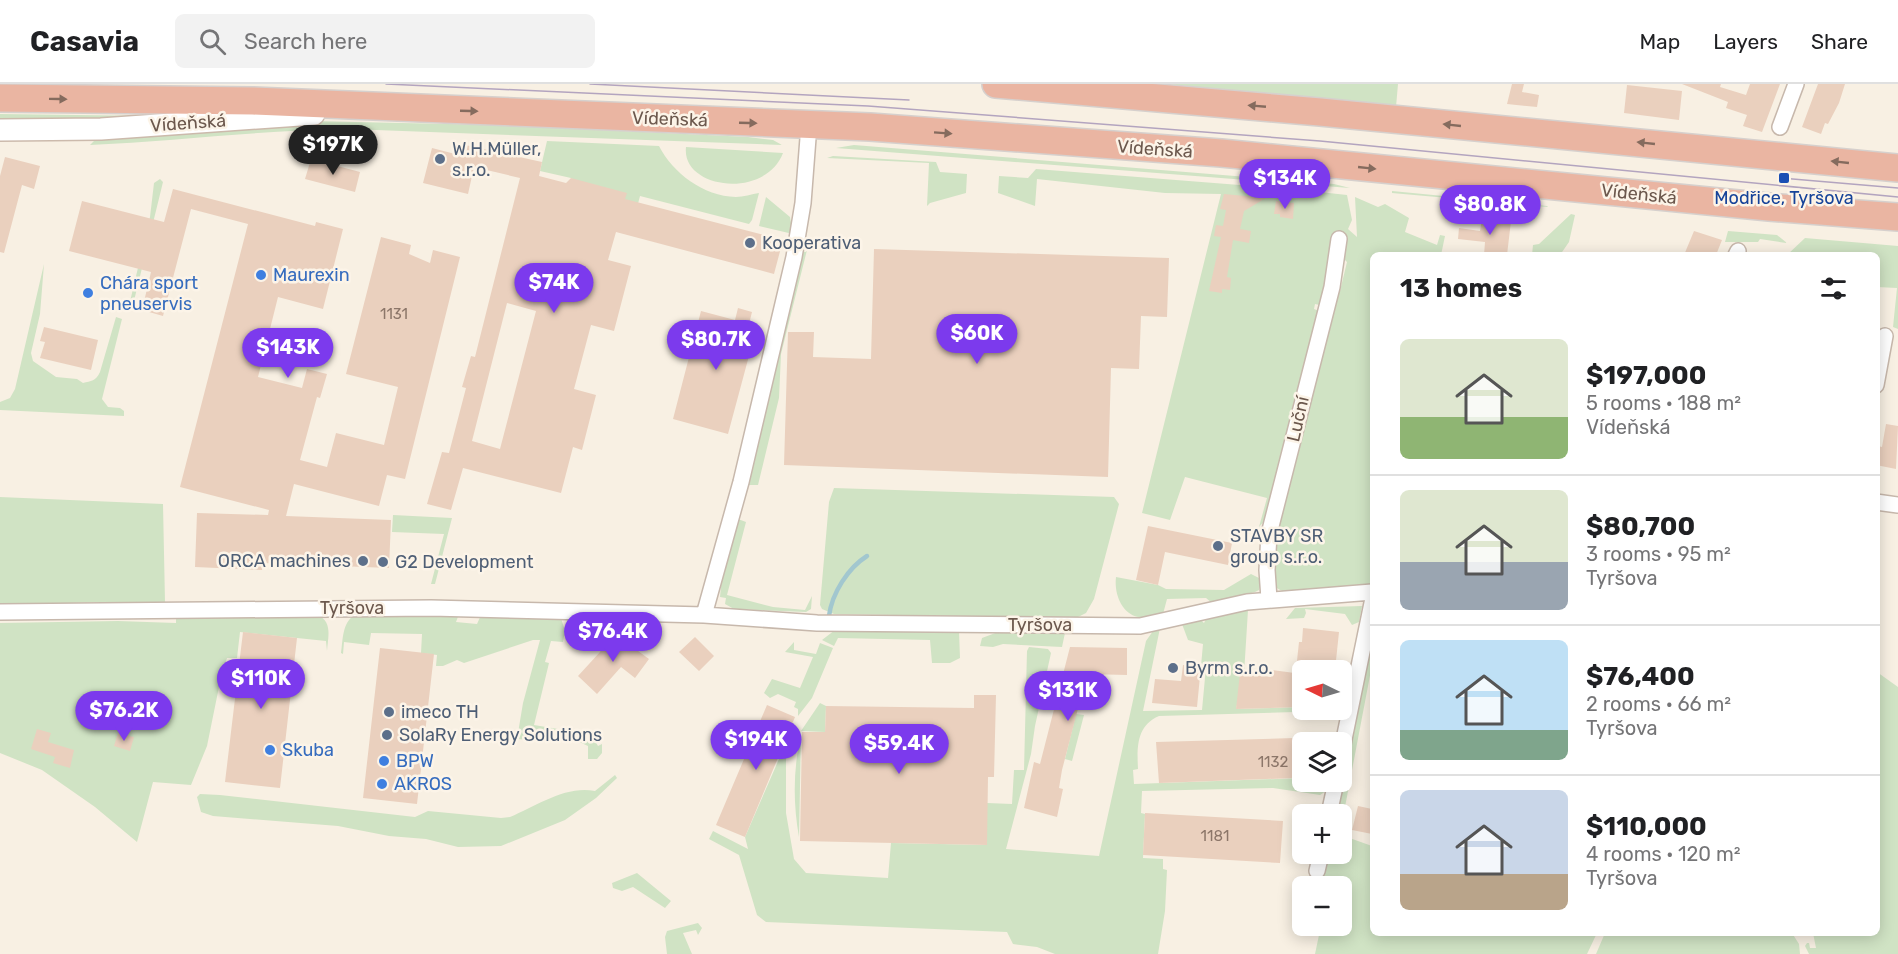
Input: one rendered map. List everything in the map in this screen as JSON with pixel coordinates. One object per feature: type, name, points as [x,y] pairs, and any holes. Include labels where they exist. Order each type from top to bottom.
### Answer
[{"type":"highway","points":[[996,84],[1320,112],[1898,168]]},
{"type":"highway","name":"Vídeňská","points":[[0,98],[253,101],[808,125],[1221,153],[1893,218]]},
{"type":"street","points":[[1780,127],[1796,84]]},
{"type":"street","name":"Vídeňská","points":[[0,130],[101,129],[411,109]]},
{"type":"street","points":[[704,615],[715,583],[741,482],[794,256],[803,203],[808,125]]},
{"type":"street","name":"Luční","points":[[1269,599],[1267,570],[1269,534],[1332,287],[1340,239]]},
{"type":"street","points":[[1880,363],[1885,336]]},
{"type":"street","points":[[1880,502],[1898,504]]},
{"type":"street","name":"Tyršova","points":[[0,612],[431,608],[704,615],[817,623],[1140,626],[1247,602],[1370,592]]},
{"type":"street","points":[[1346,732],[1370,613]]},
{"type":"street","points":[[1317,871],[1319,864]]},
{"type":"green space","points":[[1167,84],[1398,84],[1396,107]]},
{"type":"green space","points":[[0,114],[153,116],[153,117],[0,122]]},
{"type":"green space","points":[[308,121],[496,125],[748,137],[773,140],[782,145],[349,129],[284,131],[90,145],[98,137]]},
{"type":"green space","points":[[547,141],[659,146],[681,174],[701,188],[724,196],[742,197],[759,193],[752,220],[749,224],[640,196],[635,215],[571,178],[540,171]]},
{"type":"green space","points":[[854,145],[1334,184],[1350,188],[836,148]]},
{"type":"green space","points":[[686,147],[783,153],[773,168],[760,178],[743,183],[726,183],[710,180],[697,172],[688,161]]},
{"type":"green space","points":[[833,156],[936,162],[940,172],[967,174],[966,193],[930,203],[927,206],[929,163],[827,158]]},
{"type":"green space","points":[[1036,169],[1265,187],[1268,191],[1268,198],[1272,198],[1274,187],[1347,195],[1352,220],[1348,229],[1357,237],[1355,197],[1378,207],[1385,204],[1409,218],[1405,232],[1437,245],[1440,235],[1445,236],[1442,252],[1370,252],[1370,584],[1323,592],[1284,591],[1277,588],[1273,563],[1278,525],[1304,414],[1335,290],[1340,291],[1347,262],[1342,257],[1324,306],[1315,304],[1314,309],[1322,312],[1266,519],[1259,527],[1267,498],[1185,477],[1170,520],[1142,513],[1221,194],[1165,193],[1037,179],[1035,206],[998,193],[999,176],[1028,178]]},
{"type":"green space","points":[[160,179],[163,182],[132,309],[128,310],[150,217],[154,183]]},
{"type":"green space","points":[[1392,191],[1547,206],[1548,207],[1392,193]]},
{"type":"green space","points":[[766,197],[790,217],[793,234],[759,226]]},
{"type":"green space","points":[[1571,214],[1575,215],[1569,242],[1562,252],[1532,252],[1533,245],[1539,244]]},
{"type":"green space","points":[[1728,231],[1777,235],[1787,243],[1760,239],[1758,242],[1725,242]]},
{"type":"green space","points":[[1805,238],[1898,246],[1898,329],[1893,327],[1897,288],[1880,287],[1880,252],[1790,252]]},
{"type":"green space","points":[[809,242],[781,354],[779,398],[758,485],[747,485],[738,519],[746,522],[727,595],[773,607],[805,610],[812,596],[811,609],[806,612],[734,609],[725,604],[726,598],[720,597],[722,577],[785,331],[800,251],[806,252]]},
{"type":"green space","points":[[44,264],[40,314],[31,353],[33,361],[56,377],[77,379],[83,383],[93,380],[100,372],[116,317],[122,319],[102,399],[108,407],[120,408],[124,411],[124,416],[0,410],[0,402],[10,398],[15,389]]},
{"type":"green space","points":[[834,488],[1114,497],[1119,504],[1094,599],[1086,613],[1076,618],[834,614],[822,609],[820,605],[829,502]]},
{"type":"green space","points":[[0,497],[163,504],[165,602],[0,606]]},
{"type":"green space","points":[[393,515],[452,518],[435,584],[431,584],[444,534],[392,532]]},
{"type":"green space","points":[[1251,574],[1261,579],[1259,590],[1255,592],[1212,603],[1206,598],[1167,599],[1163,614],[1147,617],[1138,617],[1127,611],[1116,589],[1116,577],[1158,585],[1166,589],[1224,590]]},
{"type":"green space","points":[[1362,606],[1359,622],[1352,625],[1345,614],[1305,609],[1304,618],[1286,619],[1295,608]]},
{"type":"green space","points":[[1248,610],[1244,674],[1236,709],[1292,707],[1292,712],[1159,716],[1151,720],[1142,732],[1138,769],[1133,770],[1134,784],[1292,778],[1292,791],[1273,788],[1142,791],[1141,813],[1145,814],[1143,858],[1163,859],[1163,869],[1167,870],[1165,911],[1158,954],[1055,954],[1037,947],[1013,944],[1007,932],[766,922],[757,915],[739,855],[709,839],[713,831],[748,849],[745,837],[786,743],[786,813],[794,859],[806,873],[888,878],[891,843],[986,845],[987,803],[1012,804],[1014,770],[1024,770],[1027,651],[1029,647],[1048,649],[1051,653],[1031,754],[1006,849],[1099,856],[1146,641],[1153,631],[1160,628],[1143,711],[1202,710],[1206,667],[1201,666],[1203,644],[1188,640],[1182,624],[1201,620],[1204,623],[1206,619]]},
{"type":"green space","points":[[217,614],[317,615],[327,625],[327,651],[326,641],[240,632],[237,658],[227,658],[207,746],[191,785],[153,782],[137,842],[95,807],[42,770],[0,753],[0,623],[118,621],[176,623],[176,619]]},
{"type":"green space","points":[[459,614],[456,622],[477,624],[481,615],[561,618],[565,631],[563,642],[551,641],[545,662],[549,663],[534,725],[588,734],[598,746],[602,744],[602,753],[597,759],[588,759],[588,746],[577,741],[517,739],[523,703],[540,640],[533,640],[464,663],[457,660],[443,666],[436,666],[437,655],[421,653],[422,634],[371,633],[369,645],[344,642],[343,654],[341,653],[345,627],[354,615]]},
{"type":"green space","points":[[835,630],[959,631],[960,658],[950,663],[932,663],[930,640],[838,638],[834,646],[822,640]]},
{"type":"green space","points":[[998,632],[1065,633],[1062,647],[1003,644],[993,647],[980,646],[982,638]]},
{"type":"green space","points":[[1370,634],[1370,676],[1352,770],[1352,732],[1349,732]]},
{"type":"green space","points":[[794,642],[794,650],[816,654],[820,643],[833,648],[812,698],[798,716],[798,709],[794,707],[796,702],[778,694],[770,698],[764,693],[772,679],[800,688],[813,657],[785,652]]},
{"type":"green space","points":[[1880,674],[1898,687],[1898,954],[1809,954],[1805,946],[1809,943],[1810,948],[1816,948],[1814,936],[1880,936]]},
{"type":"green space","points":[[820,703],[826,706],[825,732],[801,731]]},
{"type":"green space","points":[[1076,714],[1084,715],[1072,761],[1065,759]]},
{"type":"green space","points":[[801,735],[799,837],[795,786],[796,760]]},
{"type":"green space","points":[[615,775],[617,778],[596,798],[565,820],[501,846],[458,847],[426,839],[389,836],[338,826],[213,816],[201,812],[197,797],[200,794],[220,795],[415,817],[428,811],[501,818],[510,817],[562,794],[584,790],[595,791]]},
{"type":"green space","points":[[1300,792],[1324,792],[1320,795]]},
{"type":"green space","points":[[1338,792],[1348,792],[1346,804],[1336,804]]},
{"type":"green space","points":[[1352,839],[1370,845],[1370,936],[1596,936],[1587,954],[1315,954],[1319,936],[1352,936],[1352,876],[1321,876],[1323,864],[1352,864]]},
{"type":"green space","points":[[637,873],[671,901],[665,908],[633,887],[622,891],[613,888],[612,883]]},
{"type":"green space","points":[[698,923],[702,928],[698,935],[696,930],[683,933],[692,954],[667,954],[665,937],[667,931]]},
{"type":"green space","points":[[1604,936],[1794,936],[1799,944],[1800,954],[1596,954]]},
{"type":"building","points":[[1512,84],[1524,84],[1522,92],[1539,95],[1537,107],[1507,104]]},
{"type":"building","points":[[1682,84],[1721,84],[1720,87],[1746,95],[1750,84],[1780,84],[1762,132],[1743,126],[1747,115],[1726,108],[1728,102]]},
{"type":"building","points":[[1818,84],[1845,84],[1839,103],[1828,124],[1825,123],[1821,134],[1802,127]]},
{"type":"building","points":[[1627,85],[1682,91],[1679,120],[1624,113]]},
{"type":"building","points":[[461,144],[542,162],[539,176],[566,183],[571,178],[627,193],[625,199],[783,240],[774,274],[616,232],[608,260],[631,266],[614,331],[591,325],[574,389],[596,395],[582,450],[573,447],[561,493],[463,468],[451,510],[427,504],[442,452],[449,453],[466,388],[462,387],[471,356],[475,357],[520,178],[474,167],[468,194],[423,183],[432,148],[459,155]],"holes":[[[507,303],[536,311],[500,449],[472,441]]]},
{"type":"building","points":[[5,157],[40,166],[34,189],[22,185],[4,253],[0,252],[0,176]]},
{"type":"building","points":[[311,159],[360,172],[355,192],[305,179]]},
{"type":"building","points":[[173,189],[315,226],[316,222],[343,229],[323,309],[278,297],[258,377],[302,388],[307,369],[327,374],[320,398],[317,397],[300,460],[327,467],[336,433],[384,445],[398,387],[346,374],[381,237],[411,245],[409,254],[430,263],[433,250],[460,257],[405,479],[387,475],[379,506],[294,484],[286,516],[391,520],[389,568],[263,563],[262,570],[195,567],[197,513],[268,515],[269,510],[180,487],[248,224],[191,209],[163,316],[142,310],[151,272],[69,251],[82,201],[164,222]]},
{"type":"building","points":[[1224,194],[1266,198],[1244,211],[1240,229],[1251,231],[1249,243],[1233,240],[1227,277],[1231,278],[1230,290],[1222,289],[1222,293],[1209,291],[1221,237],[1214,236],[1216,225],[1223,226],[1226,210],[1220,209]]},
{"type":"building","points":[[1276,201],[1294,203],[1293,219],[1274,214]]},
{"type":"building","points":[[1482,218],[1511,221],[1507,252],[1484,252],[1485,242],[1458,239],[1459,228],[1480,231]]},
{"type":"building","points":[[1694,231],[1722,240],[1717,252],[1685,252]]},
{"type":"building","points":[[874,249],[1169,258],[1167,317],[1141,316],[1139,369],[1111,368],[1108,477],[784,465],[788,332],[814,332],[813,357],[871,359]]},
{"type":"building","points":[[738,308],[752,312],[749,324],[757,326],[728,434],[673,419],[701,311],[735,320]]},
{"type":"building","points":[[44,327],[98,340],[91,370],[40,358],[45,342],[40,341]]},
{"type":"building","points":[[1886,424],[1898,426],[1896,469],[1880,466],[1880,446],[1882,447]]},
{"type":"building","points":[[1148,526],[1232,543],[1228,565],[1165,552],[1158,585],[1136,580]]},
{"type":"building","points":[[1303,628],[1339,632],[1336,660],[1297,660],[1299,642],[1302,642]]},
{"type":"building","points":[[243,632],[297,638],[280,788],[225,782]]},
{"type":"building","points":[[612,632],[649,659],[635,678],[621,667],[597,694],[578,676],[600,652]]},
{"type":"building","points":[[695,637],[714,656],[699,671],[679,652]]},
{"type":"building","points":[[1070,647],[1127,648],[1127,675],[1087,674],[1062,770],[1059,788],[1063,789],[1057,817],[1024,808],[1034,762],[1040,764]]},
{"type":"building","points":[[380,648],[434,654],[417,804],[363,798]]},
{"type":"building","points":[[1183,665],[1201,666],[1197,707],[1152,703],[1155,679],[1181,681]]},
{"type":"building","points":[[1272,670],[1292,673],[1292,707],[1236,709],[1240,673],[1271,677]]},
{"type":"building","points":[[974,695],[996,695],[994,777],[988,777],[987,845],[800,841],[802,732],[825,732],[826,706],[974,708]]},
{"type":"building","points":[[767,705],[795,717],[745,837],[716,825]]},
{"type":"building","points":[[37,729],[51,733],[48,742],[74,750],[70,768],[53,763],[55,757],[31,749]]},
{"type":"building","points":[[118,733],[134,737],[130,751],[114,746]]},
{"type":"building","points":[[1292,738],[1292,778],[1159,783],[1156,742]]},
{"type":"building","points":[[1358,806],[1370,809],[1370,834],[1352,830]]},
{"type":"building","points":[[1145,813],[1283,821],[1280,863],[1143,855]]},
{"type":"waterway","points":[[829,616],[837,590],[847,574],[867,556]]},
{"type":"tram line","points":[[386,84],[868,106],[1320,141],[1898,197]]},
{"type":"tram line","points":[[590,84],[909,100]]},
{"type":"tram line","points":[[1781,178],[1898,188]]},
{"type":"place","name":"W.H.Müller, s.r.o.","points":[[440,159]]},
{"type":"place","name":"Modřice, Tyršova","points":[[1784,178]]},
{"type":"place","name":"Kooperativa","points":[[750,243]]},
{"type":"place","name":"Maurexin","points":[[261,275]]},
{"type":"place","name":"Chára sport pneuservis","points":[[88,293]]},
{"type":"place","name":"STAVBY SR group s.r.o.","points":[[1218,546]]},
{"type":"place","name":"ORCA machines","points":[[363,561]]},
{"type":"place","name":"G2 Development","points":[[383,562]]},
{"type":"place","name":"Byrm s.r.o.","points":[[1173,668]]},
{"type":"place","name":"imeco TH","points":[[389,712]]},
{"type":"place","name":"SolaRy Energy Solutions","points":[[387,735]]},
{"type":"place","name":"Skuba","points":[[270,750]]},
{"type":"place","name":"BPW","points":[[384,761]]},
{"type":"place","name":"AKROS","points":[[382,784]]}]
